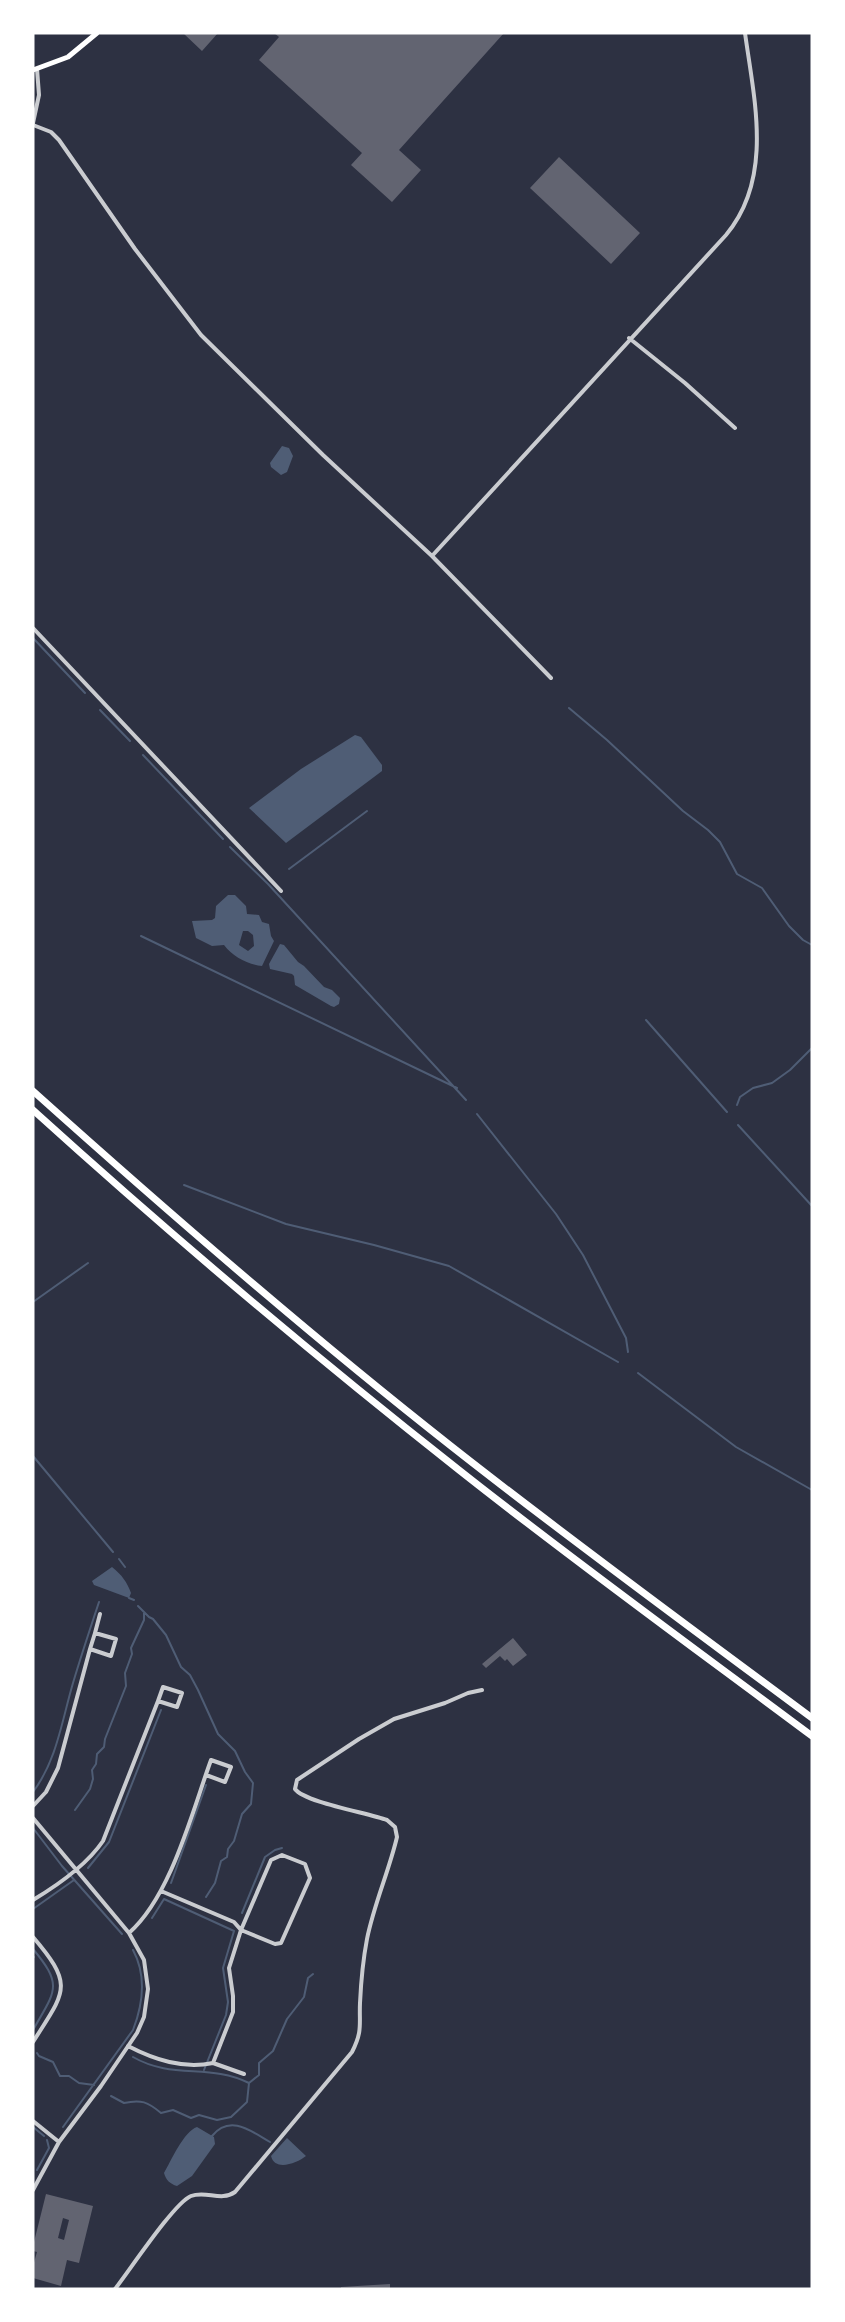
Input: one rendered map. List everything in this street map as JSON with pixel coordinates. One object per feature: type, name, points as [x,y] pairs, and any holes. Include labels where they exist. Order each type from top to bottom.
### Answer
[{"type":"highway","points":[[33,1091],[191,1232],[406,1410],[584,1548],[812,1718]]},
{"type":"highway","points":[[33,1110],[182,1243],[385,1411],[525,1521],[812,1736]]},
{"type":"main road","points":[[35,69],[68,57],[97,33]]},
{"type":"street","points":[[432,556],[629,338],[726,235],[738,218],[746,201],[756,160],[757,136],[755,99],[745,33]]},
{"type":"street","points":[[35,69],[39,95],[33,124],[51,132],[59,140],[135,249],[201,335],[323,455],[432,556],[551,678]]},
{"type":"street","points":[[629,338],[685,383],[735,428]]},
{"type":"street","points":[[33,627],[281,891]]},
{"type":"street","points":[[33,1806],[46,1792],[58,1768],[100,1614]]},
{"type":"street","points":[[90,1649],[111,1656],[116,1639],[95,1633]]},
{"type":"street","points":[[33,1900],[76,1869],[95,1852],[103,1841],[163,1687],[182,1693],[177,1707],[158,1701]]},
{"type":"street","points":[[115,2289],[184,2200],[198,2194],[225,2197],[241,2186],[352,2052],[358,2040],[361,2025],[362,1970],[368,1938],[397,1837],[395,1827],[387,1820],[297,1793],[295,1789],[297,1780],[394,1719],[482,1690]]},
{"type":"street","points":[[129,1933],[148,1913],[161,1891],[211,1760],[231,1767],[225,1782],[206,1775]]},
{"type":"street","points":[[33,1818],[129,1933],[144,1960],[148,1989],[144,2017],[128,2046],[59,2142],[33,2190]]},
{"type":"street","points":[[161,1891],[234,1922],[241,1930],[275,1944],[281,1942],[310,1878],[305,1864],[282,1855],[271,1860],[241,1930],[229,1968],[233,2012],[213,2062]]},
{"type":"street","points":[[33,1937],[58,1969],[62,1980],[58,1999],[33,2042]]},
{"type":"street","points":[[128,2046],[156,2059],[178,2064],[201,2065],[213,2062],[244,2074]]},
{"type":"street","points":[[33,2121],[59,2142]]},
{"type":"water","points":[[282,446],[289,448],[293,456],[287,472],[281,475],[271,467],[270,463]]},
{"type":"water","points":[[355,735],[361,737],[382,765],[382,771],[286,843],[249,808],[301,769]]},
{"type":"water","points":[[228,895],[235,895],[246,906],[247,914],[259,915],[262,922],[269,924],[274,941],[262,966],[241,959],[224,945],[212,946],[196,938],[192,921],[212,920],[215,918],[216,906]],"holes":[[[243,931],[248,931],[253,935],[254,946],[248,951],[239,945]]]},
{"type":"water","points":[[280,944],[284,945],[324,987],[332,990],[340,998],[339,1004],[331,1006],[295,985],[292,974],[270,969],[269,964]]},
{"type":"water","points":[[112,1567],[128,1585],[131,1593],[129,1598],[94,1585],[92,1581]]},
{"type":"water","points":[[197,2127],[214,2137],[215,2144],[192,2176],[177,2186],[166,2178],[164,2173],[187,2134]]},
{"type":"water","points":[[287,2138],[306,2156],[287,2165],[277,2164],[271,2156]]},
{"type":"building","points":[[183,33],[218,33],[202,51]]},
{"type":"building","points":[[274,33],[504,33],[399,150],[421,170],[392,202],[351,165],[362,153],[259,60],[279,37]]},
{"type":"building","points":[[559,157],[640,233],[611,264],[530,188]]},
{"type":"building","points":[[513,1638],[527,1655],[513,1666],[507,1659],[505,1661],[500,1656],[486,1668],[482,1664]]},
{"type":"building","points":[[46,2194],[93,2206],[79,2263],[67,2260],[61,2286],[33,2278],[33,2266],[37,2252],[33,2251]],"holes":[[[63,2218],[69,2220],[64,2240],[58,2238]]]},
{"type":"building","points":[[390,2284],[390,2289],[341,2289],[341,2287]]},
{"type":"waterway","points":[[33,638],[85,693]]},
{"type":"waterway","points":[[569,708],[683,811],[708,830],[720,842],[737,874],[762,888],[789,926],[803,940],[812,945]]},
{"type":"waterway","points":[[100,710],[130,741]]},
{"type":"waterway","points":[[143,755],[223,839]]},
{"type":"waterway","points":[[289,869],[367,811]]},
{"type":"waterway","points":[[230,847],[268,884],[466,1100]]},
{"type":"waterway","points":[[141,936],[457,1088]]},
{"type":"waterway","points":[[646,1020],[727,1112]]},
{"type":"waterway","points":[[737,1105],[740,1097],[753,1088],[772,1083],[790,1070],[812,1048]]},
{"type":"waterway","points":[[477,1114],[556,1214],[583,1255],[626,1338],[628,1352]]},
{"type":"waterway","points":[[738,1125],[812,1206]]},
{"type":"waterway","points":[[184,1185],[286,1224],[449,1266],[618,1362]]},
{"type":"waterway","points":[[33,1302],[88,1263]]},
{"type":"waterway","points":[[638,1373],[736,1447],[812,1490]]},
{"type":"waterway","points":[[33,1456],[113,1552]]},
{"type":"waterway","points":[[119,1559],[125,1567]]},
{"type":"waterway","points":[[129,1598],[134,1600]]},
{"type":"waterway","points":[[33,1792],[48,1767],[58,1739],[99,1602]]},
{"type":"waterway","points":[[138,1606],[166,1635],[181,1667],[190,1675],[198,1690],[218,1734],[235,1751],[253,1783],[251,1804],[242,1814],[234,1841],[228,1849],[227,1857],[221,1861],[215,1883],[206,1897]]},
{"type":"waterway","points":[[75,1810],[90,1789],[97,1754],[104,1747],[126,1686],[125,1673],[132,1654],[131,1648],[144,1620],[144,1613]]},
{"type":"waterway","points":[[88,1868],[109,1842],[161,1710]]},
{"type":"waterway","points":[[171,1883],[206,1785]]},
{"type":"waterway","points":[[33,1828],[62,1866],[122,1934]]},
{"type":"waterway","points":[[242,1913],[265,1857],[282,1848]]},
{"type":"waterway","points":[[33,1909],[74,1880]]},
{"type":"waterway","points":[[152,1918],[164,1899],[234,1931],[223,1968],[228,2002],[226,2015],[204,2070]]},
{"type":"waterway","points":[[33,1949],[49,1972],[53,1989],[47,2006],[33,2030]]},
{"type":"waterway","points":[[63,2127],[133,2030],[142,1990],[140,1970],[133,1950]]},
{"type":"waterway","points":[[191,2118],[199,2115],[217,2120],[231,2117],[247,2102],[249,2083],[259,2075],[259,2063],[273,2051],[287,2019],[304,1997],[308,1978],[313,1974]]},
{"type":"waterway","points":[[37,2053],[53,2062],[60,2076],[69,2076],[79,2083],[94,2085]]},
{"type":"waterway","points":[[133,2057],[162,2068],[220,2074],[249,2083]]},
{"type":"waterway","points":[[111,2096],[124,2103],[144,2102],[161,2113],[173,2110],[191,2118]]},
{"type":"waterway","points":[[212,2136],[219,2129],[233,2125],[248,2129],[270,2142]]},
{"type":"waterway","points":[[33,2127],[44,2136]]},
{"type":"waterway","points":[[37,2170],[49,2148],[47,2140]]}]
